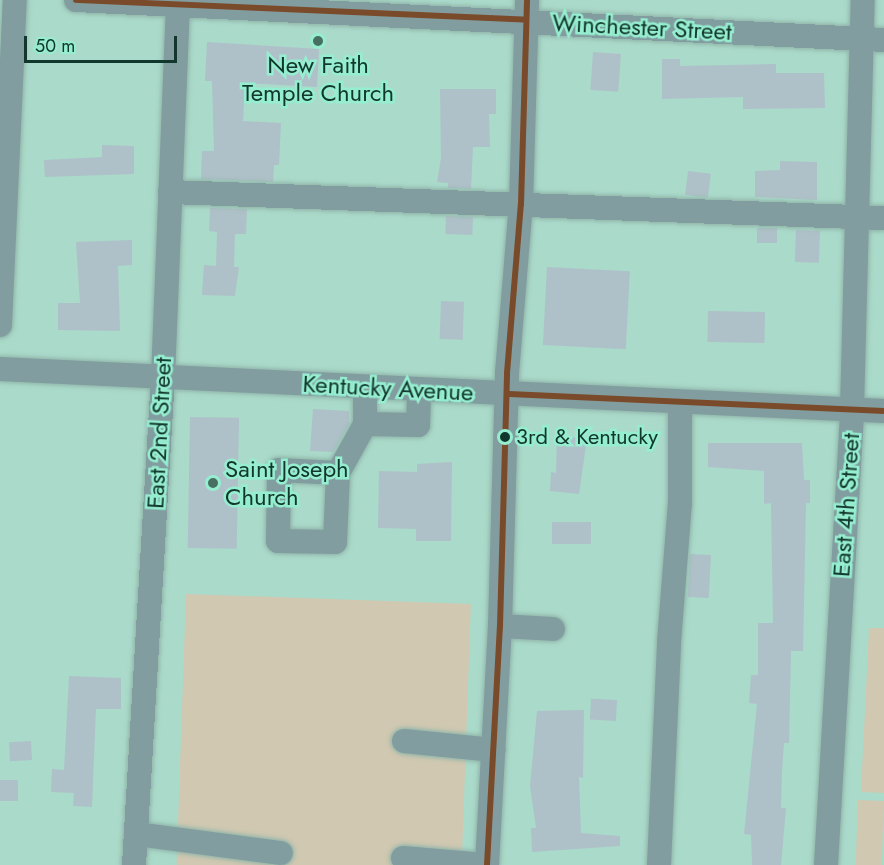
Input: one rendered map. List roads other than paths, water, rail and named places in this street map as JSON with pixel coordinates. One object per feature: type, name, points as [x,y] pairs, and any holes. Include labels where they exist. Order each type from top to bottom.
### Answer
[{"type":"street","points":[[0,325],[15,0]]},
{"type":"street","name":"Winchester Street","points":[[76,0],[527,10],[873,40]]},
{"type":"street","name":"East 4th Street","points":[[826,865],[852,409],[856,217],[873,40],[863,0]]},
{"type":"street","name":"East 2nd Street","points":[[134,865],[163,377],[178,2]]},
{"type":"street","points":[[403,858],[486,865],[500,626],[507,394],[521,204],[527,10]]},
{"type":"street","points":[[170,192],[884,218]]},
{"type":"street","name":"Kentucky Avenue","points":[[0,369],[680,404],[884,411]]},
{"type":"street","points":[[338,473],[365,424],[365,387]]},
{"type":"street","points":[[365,424],[418,426],[419,390]]},
{"type":"street","points":[[659,865],[669,642],[680,503],[680,404]]},
{"type":"street","points":[[500,626],[553,629]]},
{"type":"street","points":[[404,741],[494,750]]},
{"type":"street","points":[[136,834],[281,853]]},
{"type":"place","name":"New Faith Temple Church","points":[[318,41]]},
{"type":"place","name":"3rd & Kentucky","points":[[505,437]]},
{"type":"place","name":"Saint Joseph Church","points":[[213,483]]}]
